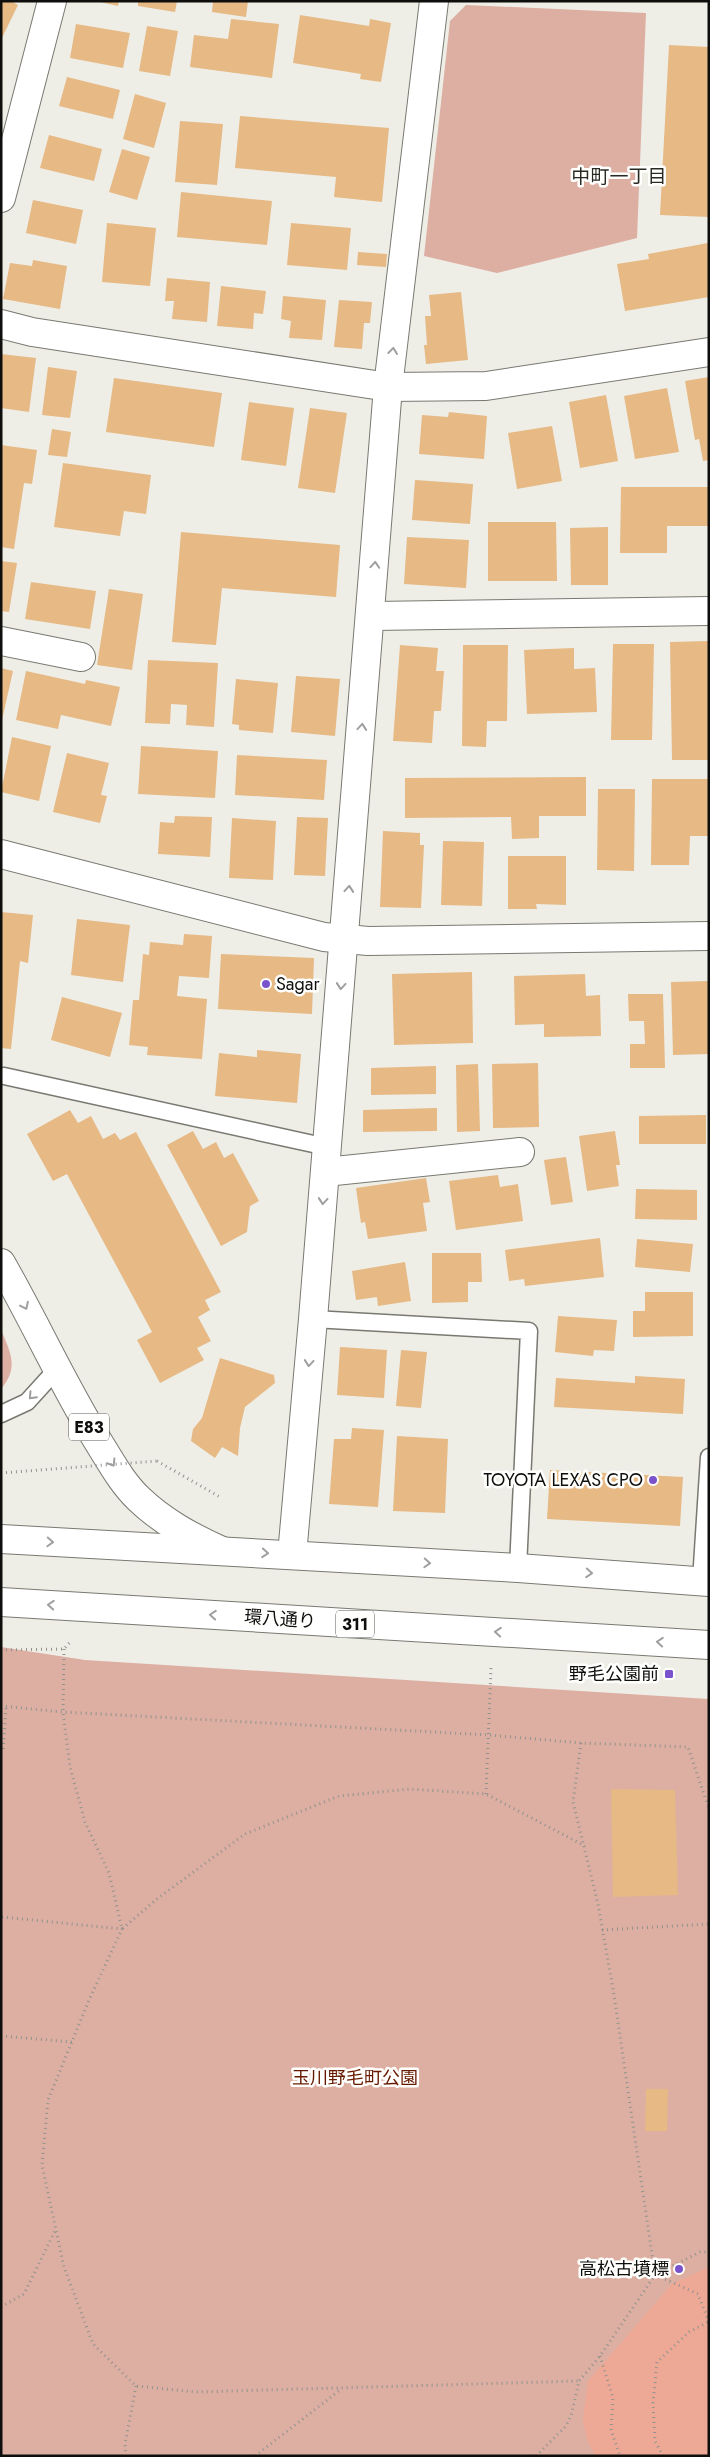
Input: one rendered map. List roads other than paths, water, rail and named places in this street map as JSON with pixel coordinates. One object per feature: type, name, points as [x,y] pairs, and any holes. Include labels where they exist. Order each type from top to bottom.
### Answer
[{"type":"main road","points":[[1,198],[52,1]]},
{"type":"main road","points":[[292,1555],[314,1319],[372,616],[388,388],[434,1]]},
{"type":"main road","points":[[1,324],[32,332],[388,388],[486,386],[709,352]]},
{"type":"main road","points":[[372,616],[709,611]]},
{"type":"main road","points":[[1,641],[82,657]]},
{"type":"main road","points":[[1,854],[324,937],[368,941],[709,936]]},
{"type":"main road","points":[[326,1160],[520,1152]]},
{"type":"main road","name":"E83","points":[[1,1263],[88,1426],[120,1476],[137,1498],[160,1517],[188,1536],[222,1551]]},
{"type":"main road","points":[[1,1539],[518,1568],[705,1581]]},
{"type":"main road","name":"環八通り","points":[[1,1602],[709,1645]]},
{"type":"lane","points":[[4,1076],[326,1160]]},
{"type":"lane","points":[[314,1319],[529,1331],[518,1568]]},
{"type":"lane","points":[[1,1414],[27,1402],[57,1369]]},
{"type":"lane","points":[[705,1581],[709,1457]]},
{"type":"place","name":"Sagar","points":[[266,984]]},
{"type":"place","name":"TOYOTA LEXAS CPO","points":[[653,1480]]},
{"type":"place","name":"野毛公園前","points":[[669,1674]]},
{"type":"place","name":"高松古墳標","points":[[679,2269]]},
{"type":"district","name":"中町一丁目","points":[[619,176]]},
{"type":"park label","name":"玉川野毛町公園","points":[[355,2078]]}]
